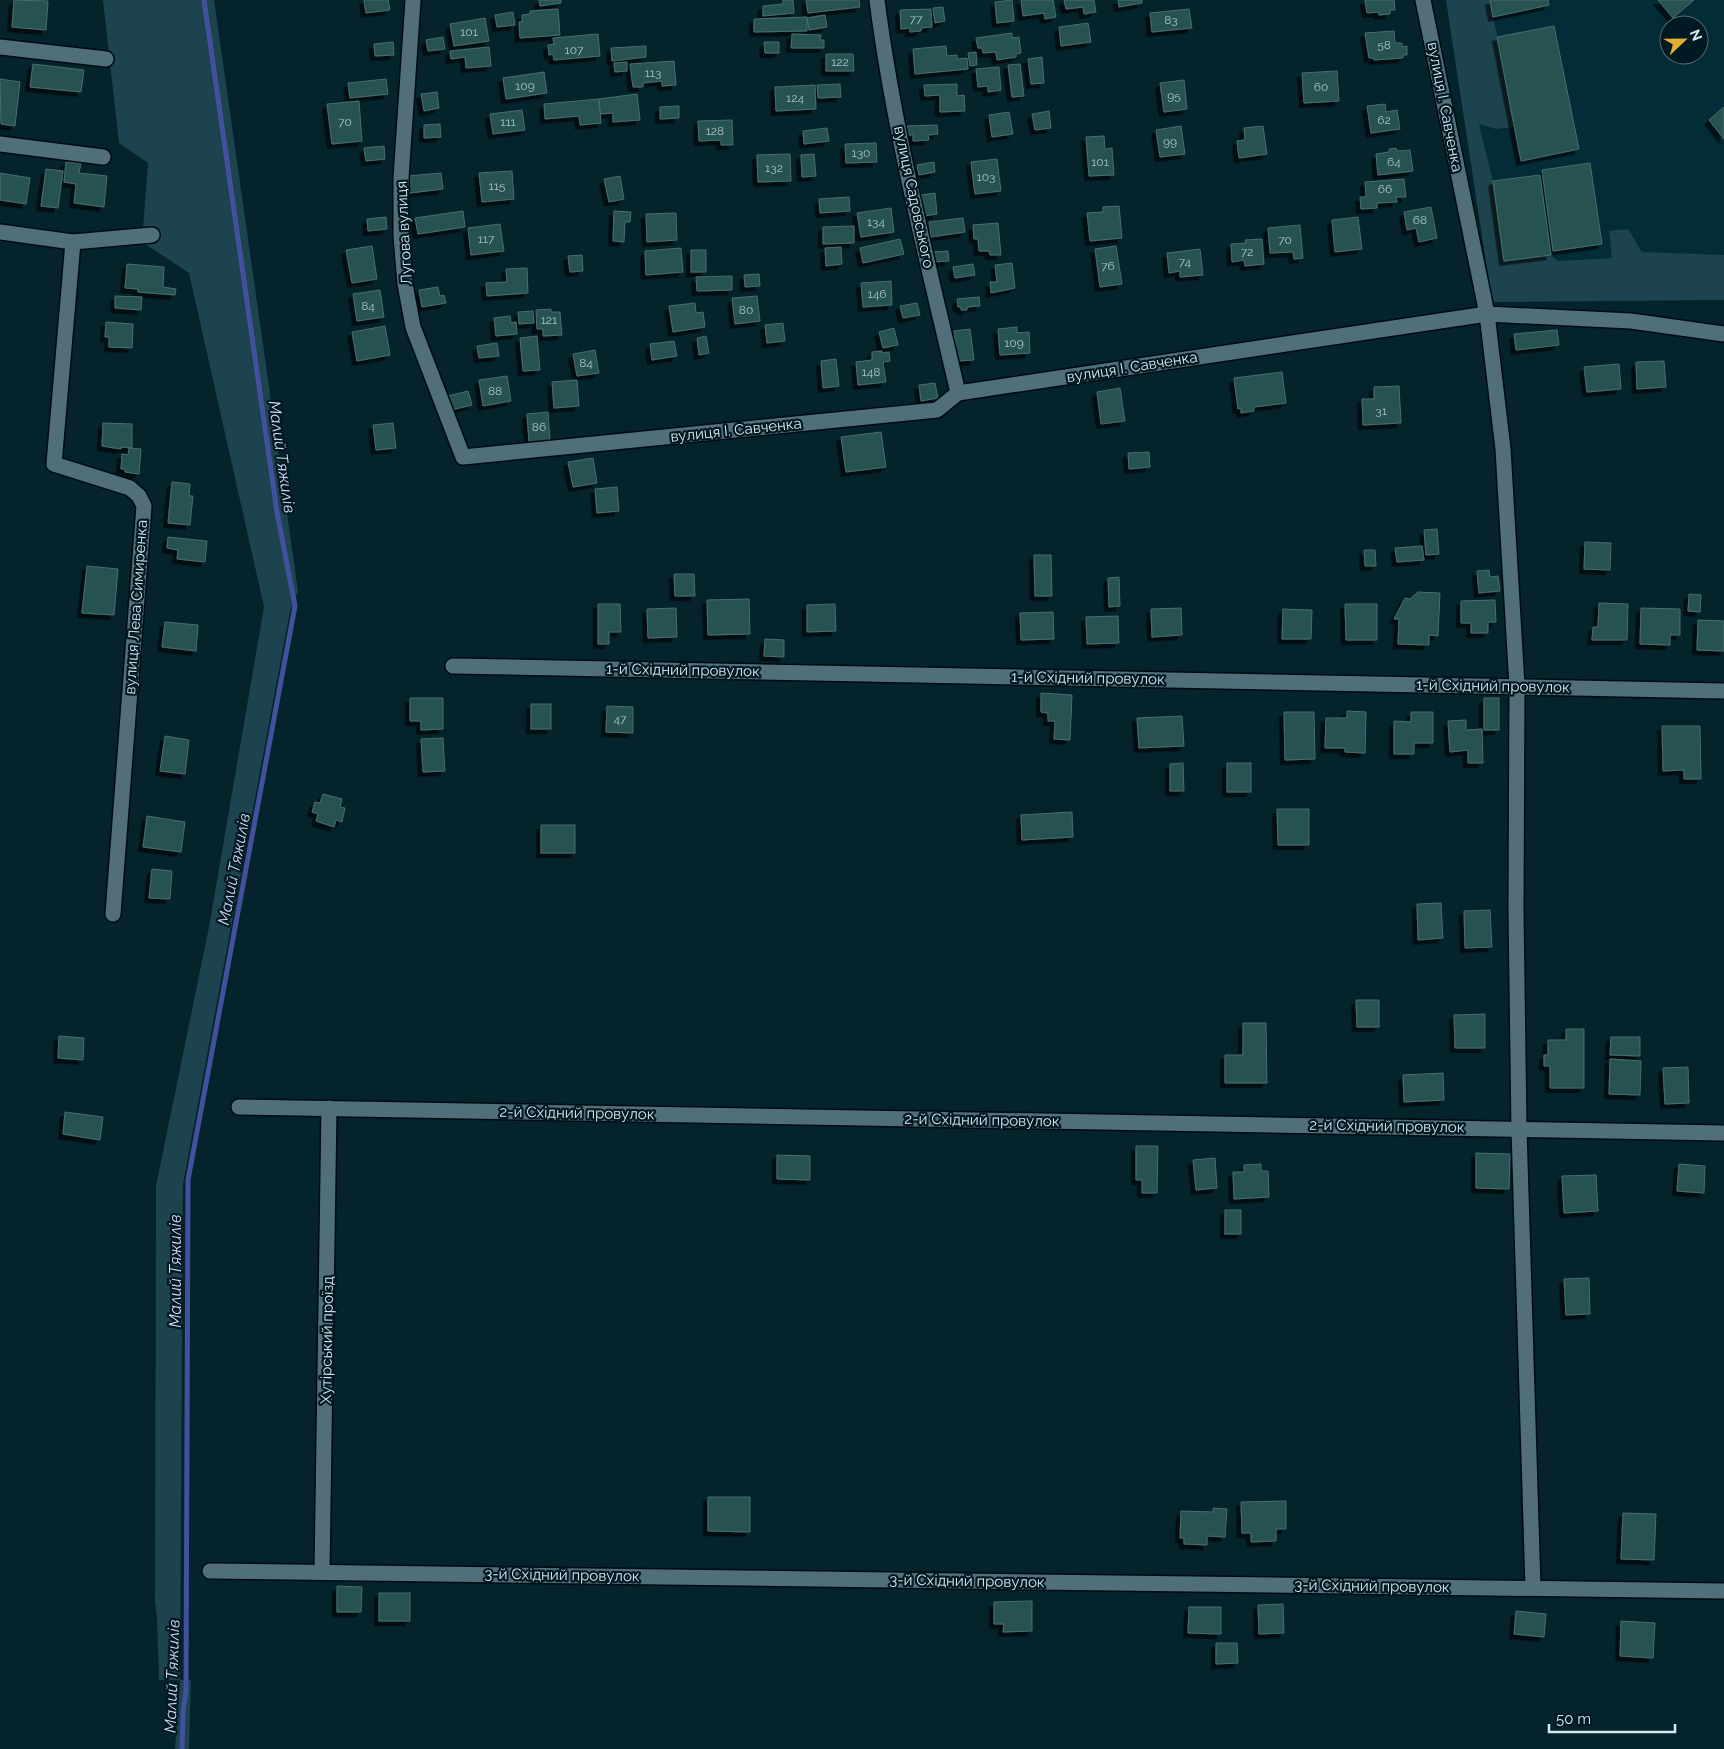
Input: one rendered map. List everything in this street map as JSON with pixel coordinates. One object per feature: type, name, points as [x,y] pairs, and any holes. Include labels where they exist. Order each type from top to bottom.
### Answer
[{"type":"street","name":"Лугова вулиця","points":[[413,0],[401,178],[401,236],[404,284],[413,327],[463,457]]},
{"type":"street","name":"вулиця Садовського","points":[[877,0],[883,46],[904,159],[958,393]]},
{"type":"street","name":"вулиця І. Савченка","points":[[463,457],[937,410],[958,393],[1487,314],[1423,0]]},
{"type":"street","points":[[0,47],[106,58]]},
{"type":"street","points":[[0,144],[103,157]]},
{"type":"street","points":[[0,232],[73,242],[152,235]]},
{"type":"street","name":"вулиця Лева Симиренка","points":[[73,242],[54,464],[130,488],[139,496],[144,506],[113,914]]},
{"type":"street","points":[[1533,1588],[1519,1129],[1516,910],[1517,686],[1503,449],[1487,314],[1631,322],[1724,334]]},
{"type":"street","name":"1-й Східний провулок","points":[[453,666],[1724,691]]},
{"type":"street","name":"2-й Східний провулок","points":[[239,1107],[1724,1133]]},
{"type":"street","name":"Хутірський проїзд","points":[[322,1572],[330,1108]]},
{"type":"street","name":"3-й Східний провулок","points":[[210,1571],[1724,1591]]},
{"type":"shaded area","points":[[103,0],[214,0],[298,591],[290,611],[183,1184],[180,1680],[159,1680],[155,1600],[156,1186],[209,927],[264,607],[189,273],[142,242],[148,163],[119,143]]},
{"type":"shaded area","points":[[1446,0],[1724,0],[1724,299],[1492,302]]},
{"type":"shaded area","points":[[1446,0],[1490,0],[1515,127],[1496,129],[1479,124],[1493,181],[1504,261],[1551,255],[1558,261],[1612,258],[1609,231],[1628,229],[1642,252],[1724,255],[1724,300],[1492,302]]},
{"type":"shaded area","points":[[180,1680],[191,1680],[189,1749],[175,1749]]},
{"type":"building","points":[[14,0],[48,1],[46,30],[12,27]]},
{"type":"building","points":[[364,0],[388,0],[390,10],[366,13]]},
{"type":"building","points":[[539,0],[561,0],[561,3],[540,6]]},
{"type":"building","points":[[783,0],[793,0],[794,13],[763,16],[763,6],[783,4]]},
{"type":"building","points":[[806,0],[859,0],[860,7],[808,13]]},
{"type":"building","points":[[1012,0],[1014,21],[997,23],[995,2]]},
{"type":"building","points":[[1021,0],[1053,0],[1056,17],[1045,19],[1044,13],[1023,16]]},
{"type":"building","points":[[1064,0],[1094,0],[1096,12],[1084,14],[1083,7],[1066,9]]},
{"type":"building","points":[[1118,0],[1142,0],[1142,3],[1119,7]]},
{"type":"building","points":[[1365,0],[1394,0],[1395,10],[1390,10],[1390,14],[1379,15],[1379,12],[1367,13]]},
{"type":"building","points":[[1490,0],[1548,0],[1549,5],[1493,17]]},
{"type":"building","points":[[1658,0],[1694,0],[1676,15],[1670,15]]},
{"type":"building","points":[[943,7],[945,21],[935,23],[933,8]]},
{"type":"building","points":[[558,9],[560,35],[520,38],[519,22],[522,22],[522,15],[530,14],[530,11]]},
{"type":"building","points":[[931,9],[932,27],[910,32],[910,28],[901,29],[900,10]]},
{"type":"building","points":[[1189,9],[1192,28],[1152,32],[1150,13]]},
{"type":"building","points":[[513,12],[515,25],[497,27],[495,15]]},
{"type":"building","points":[[825,15],[827,27],[809,30],[807,18]]},
{"type":"building","points":[[807,17],[807,31],[754,32],[754,19]]},
{"type":"building","points":[[485,18],[489,41],[454,46],[450,24]]},
{"type":"building","points":[[1088,23],[1091,42],[1061,46],[1059,27]]},
{"type":"building","points":[[1554,26],[1579,149],[1521,161],[1497,37]]},
{"type":"building","points":[[1394,31],[1395,43],[1402,43],[1402,47],[1407,46],[1407,55],[1403,55],[1403,58],[1374,60],[1374,58],[1369,58],[1365,33]]},
{"type":"building","points":[[1012,33],[1012,38],[1019,37],[1021,53],[1016,54],[1016,57],[997,60],[996,52],[983,53],[982,48],[978,48],[976,38]]},
{"type":"building","points":[[598,34],[600,56],[554,60],[553,54],[549,55],[548,45],[554,44],[553,38]]},
{"type":"building","points":[[792,34],[821,35],[820,40],[824,40],[824,48],[791,48]]},
{"type":"building","points":[[443,37],[445,49],[428,51],[426,40]]},
{"type":"building","points":[[393,42],[394,55],[375,56],[374,44]]},
{"type":"building","points":[[764,42],[779,42],[779,53],[765,53]]},
{"type":"building","points":[[646,46],[646,57],[612,61],[611,48]]},
{"type":"building","points":[[946,46],[947,56],[957,55],[957,59],[967,58],[968,69],[915,74],[913,49]]},
{"type":"building","points":[[489,47],[491,66],[466,68],[465,57],[451,59],[450,51]]},
{"type":"building","points":[[976,52],[977,65],[970,66],[968,53]]},
{"type":"building","points":[[826,54],[853,54],[854,71],[826,71]]},
{"type":"building","points":[[1042,57],[1044,83],[1031,84],[1028,59]]},
{"type":"building","points":[[674,61],[676,85],[662,86],[662,81],[643,83],[643,87],[633,87],[630,64]]},
{"type":"building","points":[[627,62],[627,71],[615,72],[614,63]]},
{"type":"building","points":[[33,64],[84,70],[81,92],[30,87]]},
{"type":"building","points":[[1020,64],[1024,96],[1012,97],[1008,65]]},
{"type":"building","points":[[999,67],[1001,90],[988,92],[988,86],[978,87],[976,69]]},
{"type":"building","points":[[1337,71],[1339,101],[1304,103],[1302,73]]},
{"type":"building","points":[[544,72],[547,93],[506,99],[503,78]]},
{"type":"building","points":[[0,79],[20,82],[15,126],[1,124]]},
{"type":"building","points":[[386,79],[388,94],[350,98],[348,83]]},
{"type":"building","points":[[1184,80],[1187,109],[1164,112],[1160,83]]},
{"type":"building","points":[[840,84],[841,97],[818,98],[817,85]]},
{"type":"building","points":[[957,84],[957,96],[964,95],[965,111],[940,112],[940,95],[925,96],[924,85]]},
{"type":"building","points":[[815,85],[816,109],[776,111],[775,87]]},
{"type":"building","points":[[437,92],[439,108],[424,111],[421,94]]},
{"type":"building","points":[[637,94],[640,120],[613,122],[613,113],[600,114],[599,99]]},
{"type":"building","points":[[599,99],[601,123],[580,125],[579,116],[545,119],[544,104]]},
{"type":"building","points":[[359,101],[362,141],[332,144],[327,104]]},
{"type":"building","points":[[1385,104],[1386,112],[1397,110],[1400,129],[1371,133],[1367,106]]},
{"type":"building","points":[[679,106],[679,118],[660,119],[660,107]]},
{"type":"building","points":[[1724,107],[1724,139],[1709,120]]},
{"type":"building","points":[[522,110],[525,130],[493,134],[490,114]]},
{"type":"building","points":[[1049,111],[1051,128],[1035,130],[1032,114]]},
{"type":"building","points":[[1009,112],[1013,134],[992,137],[989,115]]},
{"type":"building","points":[[732,120],[733,145],[721,145],[721,140],[699,141],[698,121]]},
{"type":"building","points":[[440,124],[441,137],[424,138],[424,125]]},
{"type":"building","points":[[937,125],[938,134],[928,135],[929,140],[913,141],[913,135],[907,135],[907,126]]},
{"type":"building","points":[[1181,126],[1185,154],[1160,157],[1156,130]]},
{"type":"building","points":[[1263,126],[1267,154],[1239,158],[1237,141],[1245,140],[1244,128]]},
{"type":"building","points":[[827,128],[829,141],[804,144],[803,131]]},
{"type":"building","points":[[1104,136],[1105,149],[1112,148],[1114,175],[1089,176],[1086,137]]},
{"type":"building","points":[[876,143],[877,162],[846,163],[845,144]]},
{"type":"building","points":[[384,146],[385,159],[366,161],[364,148]]},
{"type":"building","points":[[1396,148],[1397,151],[1410,150],[1413,171],[1378,175],[1376,154],[1389,152],[1389,149]]},
{"type":"building","points":[[790,154],[791,181],[758,182],[757,155]]},
{"type":"building","points":[[814,154],[816,176],[802,177],[801,155]]},
{"type":"building","points":[[997,159],[1001,191],[975,194],[971,162]]},
{"type":"building","points":[[66,162],[81,163],[79,173],[107,176],[104,207],[74,203],[76,184],[64,182]]},
{"type":"building","points":[[934,162],[935,172],[919,175],[917,165]]},
{"type":"building","points":[[1590,163],[1602,244],[1553,251],[1542,170]]},
{"type":"building","points":[[46,169],[63,171],[58,208],[41,206]]},
{"type":"building","points":[[512,171],[514,199],[482,202],[479,173]]},
{"type":"building","points":[[0,173],[30,178],[26,204],[0,200]]},
{"type":"building","points":[[441,173],[443,189],[410,193],[408,176]]},
{"type":"building","points":[[1540,175],[1551,255],[1504,261],[1493,181]]},
{"type":"building","points":[[620,176],[624,199],[609,202],[604,179]]},
{"type":"building","points":[[1404,179],[1406,197],[1396,197],[1397,202],[1377,203],[1377,208],[1361,209],[1360,197],[1366,197],[1365,182]]},
{"type":"building","points":[[935,193],[937,214],[924,216],[921,195]]},
{"type":"building","points":[[849,197],[850,211],[820,213],[819,199]]},
{"type":"building","points":[[1119,206],[1122,238],[1090,241],[1087,213],[1103,212],[1103,207]]},
{"type":"building","points":[[1431,207],[1437,238],[1419,242],[1416,228],[1407,230],[1404,212]]},
{"type":"building","points":[[891,208],[894,232],[861,237],[857,213]]},
{"type":"building","points":[[463,211],[465,227],[418,234],[415,218]]},
{"type":"building","points":[[614,211],[631,212],[630,222],[625,222],[624,242],[613,241]]},
{"type":"building","points":[[676,213],[677,240],[647,242],[646,214]]},
{"type":"building","points":[[386,217],[387,229],[368,231],[367,219]]},
{"type":"building","points":[[1358,217],[1362,249],[1335,252],[1332,220]]},
{"type":"building","points":[[963,218],[965,232],[931,237],[929,222]]},
{"type":"building","points":[[998,223],[1001,255],[990,255],[989,251],[979,251],[978,239],[974,239],[973,225]]},
{"type":"building","points":[[500,224],[504,251],[471,255],[468,228]]},
{"type":"building","points":[[1300,225],[1303,258],[1294,259],[1293,252],[1270,253],[1268,228]]},
{"type":"building","points":[[854,226],[854,243],[823,244],[823,227]]},
{"type":"building","points":[[900,239],[904,254],[863,263],[860,248]]},
{"type":"building","points":[[1262,239],[1264,264],[1245,266],[1244,260],[1232,262],[1231,244],[1246,243],[1245,240]]},
{"type":"building","points":[[372,246],[377,279],[352,283],[346,250]]},
{"type":"building","points":[[1116,246],[1122,284],[1100,287],[1095,249]]},
{"type":"building","points":[[841,247],[842,264],[826,266],[825,248]]},
{"type":"building","points":[[681,248],[683,272],[646,275],[645,251]]},
{"type":"building","points":[[1200,249],[1203,275],[1180,277],[1180,271],[1169,273],[1167,253]]},
{"type":"building","points":[[691,250],[706,250],[706,272],[691,272]]},
{"type":"building","points":[[948,251],[949,261],[933,262],[932,252]]},
{"type":"building","points":[[582,255],[583,271],[570,272],[568,256]]},
{"type":"building","points":[[1012,263],[1015,288],[991,293],[990,282],[997,282],[995,265]]},
{"type":"building","points":[[127,264],[164,267],[163,287],[176,289],[175,295],[138,292],[138,289],[125,288]]},
{"type":"building","points":[[973,264],[975,275],[955,278],[953,267]]},
{"type":"building","points":[[527,268],[528,293],[487,296],[486,283],[507,282],[506,269]]},
{"type":"building","points":[[759,274],[760,286],[745,287],[744,275]]},
{"type":"building","points":[[732,276],[732,290],[697,291],[696,277]]},
{"type":"building","points":[[891,281],[892,305],[863,307],[861,283]]},
{"type":"building","points":[[438,287],[440,296],[444,295],[446,303],[422,307],[419,290]]},
{"type":"building","points":[[380,290],[384,317],[357,321],[353,294]]},
{"type":"building","points":[[115,296],[142,297],[141,310],[115,308]]},
{"type":"building","points":[[757,296],[760,321],[735,324],[732,298]]},
{"type":"building","points":[[979,297],[980,306],[967,307],[967,310],[961,310],[961,307],[958,307],[957,299]]},
{"type":"building","points":[[695,303],[696,313],[703,312],[705,327],[673,332],[669,306]]},
{"type":"building","points":[[917,303],[920,315],[903,318],[900,306]]},
{"type":"building","points":[[551,309],[551,312],[560,312],[562,335],[543,336],[543,329],[537,329],[536,310]]},
{"type":"building","points":[[533,311],[534,323],[519,324],[518,312]]},
{"type":"building","points":[[510,316],[511,323],[516,322],[517,334],[496,336],[494,318]]},
{"type":"building","points":[[106,322],[133,324],[132,348],[109,347],[109,337],[105,337]]},
{"type":"building","points":[[783,323],[785,341],[767,343],[765,325]]},
{"type":"building","points":[[385,326],[390,355],[357,361],[352,332]]},
{"type":"building","points":[[1017,327],[1017,333],[1029,332],[1030,353],[1000,355],[998,329]]},
{"type":"building","points":[[894,328],[898,345],[883,348],[879,332]]},
{"type":"building","points":[[970,329],[974,360],[957,361],[954,331]]},
{"type":"building","points":[[1557,330],[1559,345],[1516,350],[1514,334]]},
{"type":"building","points":[[537,336],[540,370],[523,371],[520,338]]},
{"type":"building","points":[[706,336],[709,353],[699,355],[697,338]]},
{"type":"building","points":[[674,341],[677,356],[652,360],[650,344]]},
{"type":"building","points":[[497,343],[499,356],[479,358],[477,346]]},
{"type":"building","points":[[595,350],[599,373],[577,376],[573,354]]},
{"type":"building","points":[[882,351],[882,353],[889,352],[890,361],[883,362],[886,382],[858,385],[856,362],[872,360],[872,352]]},
{"type":"building","points":[[836,359],[839,386],[823,388],[821,361]]},
{"type":"building","points":[[1664,361],[1666,387],[1637,389],[1636,362]]},
{"type":"building","points":[[1619,364],[1621,389],[1587,392],[1584,367]]},
{"type":"building","points":[[1282,372],[1286,403],[1254,407],[1254,411],[1241,413],[1241,408],[1238,409],[1234,378]]},
{"type":"building","points":[[507,376],[511,401],[483,406],[479,380]]},
{"type":"building","points":[[577,380],[579,406],[554,408],[552,382]]},
{"type":"building","points":[[935,383],[938,398],[921,401],[919,385]]},
{"type":"building","points":[[1399,386],[1401,423],[1363,425],[1362,399],[1374,399],[1374,387]]},
{"type":"building","points":[[1120,388],[1125,421],[1101,424],[1097,392]]},
{"type":"building","points":[[468,391],[472,405],[447,411],[444,397]]},
{"type":"building","points":[[548,412],[550,440],[529,442],[527,414]]},
{"type":"building","points":[[103,423],[132,424],[132,448],[121,447],[121,449],[102,446]]},
{"type":"building","points":[[393,423],[396,448],[376,450],[373,425]]},
{"type":"building","points":[[881,432],[886,467],[846,472],[841,437]]},
{"type":"building","points":[[129,448],[141,449],[139,474],[125,472],[125,469],[121,469],[122,454],[128,455]]},
{"type":"building","points":[[1149,452],[1150,467],[1129,469],[1128,453]]},
{"type":"building","points":[[593,458],[597,483],[573,487],[568,462]]},
{"type":"building","points":[[172,482],[190,484],[189,496],[193,496],[190,525],[168,523]]},
{"type":"building","points":[[617,487],[619,511],[597,513],[595,489]]},
{"type":"building","points":[[1437,529],[1439,554],[1426,555],[1424,530]]},
{"type":"building","points":[[168,537],[207,541],[205,562],[177,559],[178,550],[167,548]]},
{"type":"building","points":[[1585,542],[1611,543],[1610,570],[1584,569]]},
{"type":"building","points":[[1422,546],[1424,560],[1397,562],[1395,548]]},
{"type":"building","points":[[1364,550],[1375,550],[1376,566],[1365,566]]},
{"type":"building","points":[[1034,555],[1051,555],[1052,596],[1035,596]]},
{"type":"building","points":[[87,566],[118,569],[114,615],[82,613]]},
{"type":"building","points":[[1489,570],[1490,577],[1498,576],[1500,591],[1479,593],[1477,571]]},
{"type":"building","points":[[674,574],[694,574],[695,596],[675,596]]},
{"type":"building","points":[[1119,577],[1120,606],[1109,607],[1108,578]]},
{"type":"building","points":[[1418,592],[1440,593],[1438,636],[1429,635],[1429,645],[1398,644],[1399,619],[1394,619],[1405,598],[1410,599]]},
{"type":"building","points":[[1689,594],[1701,595],[1700,612],[1688,611]]},
{"type":"building","points":[[749,599],[750,634],[708,635],[707,600]]},
{"type":"building","points":[[1495,600],[1496,622],[1488,622],[1488,633],[1471,633],[1471,623],[1461,623],[1461,601]]},
{"type":"building","points":[[1599,603],[1628,604],[1627,640],[1592,640],[1593,627],[1598,627]]},
{"type":"building","points":[[598,604],[620,604],[621,632],[609,632],[609,644],[598,644]]},
{"type":"building","points":[[835,604],[836,631],[807,632],[807,605]]},
{"type":"building","points":[[1345,604],[1377,604],[1377,640],[1346,640]]},
{"type":"building","points":[[676,608],[677,637],[648,638],[647,609]]},
{"type":"building","points":[[1181,608],[1182,635],[1152,637],[1151,609]]},
{"type":"building","points":[[1641,608],[1680,609],[1680,635],[1670,635],[1670,645],[1640,644]]},
{"type":"building","points":[[1283,609],[1312,610],[1311,639],[1282,639]]},
{"type":"building","points":[[1053,612],[1054,639],[1021,640],[1020,613]]},
{"type":"building","points":[[1118,616],[1119,643],[1087,644],[1086,617]]},
{"type":"building","points":[[1698,620],[1724,621],[1724,651],[1697,650]]},
{"type":"building","points":[[165,622],[198,625],[196,651],[162,647]]},
{"type":"building","points":[[765,639],[784,640],[784,657],[764,656]]},
{"type":"building","points":[[1041,693],[1072,695],[1070,740],[1054,739],[1055,721],[1048,721],[1048,713],[1041,712]]},
{"type":"building","points":[[410,698],[443,698],[443,729],[421,730],[421,721],[410,721]]},
{"type":"building","points":[[1484,698],[1499,698],[1499,730],[1484,730]]},
{"type":"building","points":[[531,704],[551,704],[551,729],[531,729]]},
{"type":"building","points":[[607,706],[633,707],[633,733],[606,732]]},
{"type":"building","points":[[1347,711],[1366,712],[1365,753],[1345,752],[1345,748],[1325,748],[1326,718],[1347,718]]},
{"type":"building","points":[[1284,712],[1314,712],[1315,759],[1285,760]]},
{"type":"building","points":[[1411,712],[1433,712],[1433,743],[1414,743],[1414,754],[1394,754],[1394,721],[1411,722]]},
{"type":"building","points":[[1182,716],[1184,746],[1139,748],[1137,718]]},
{"type":"building","points":[[1466,720],[1466,730],[1482,729],[1483,763],[1468,763],[1468,750],[1450,752],[1448,721]]},
{"type":"building","points":[[1662,726],[1700,726],[1701,779],[1684,779],[1684,770],[1663,771]]},
{"type":"building","points":[[165,736],[189,740],[185,774],[160,771]]},
{"type":"building","points":[[443,738],[445,771],[423,772],[421,739]]},
{"type":"building","points":[[1183,763],[1184,791],[1170,791],[1170,764]]},
{"type":"building","points":[[1227,763],[1251,763],[1251,792],[1227,792]]},
{"type":"building","points":[[323,794],[342,799],[340,807],[345,808],[342,822],[336,820],[334,827],[316,821],[318,814],[312,812],[315,802],[320,803]]},
{"type":"building","points":[[1277,809],[1309,809],[1309,845],[1278,845]]},
{"type":"building","points":[[1072,812],[1073,837],[1022,840],[1021,815]]},
{"type":"building","points":[[147,816],[185,822],[181,852],[143,847]]},
{"type":"building","points":[[541,825],[575,825],[575,853],[541,853]]},
{"type":"building","points":[[152,869],[172,871],[170,899],[149,898]]},
{"type":"building","points":[[1441,903],[1443,938],[1418,940],[1417,904]]},
{"type":"building","points":[[1490,910],[1492,947],[1465,948],[1464,911]]},
{"type":"building","points":[[1356,1000],[1379,1000],[1379,1027],[1357,1027]]},
{"type":"building","points":[[1485,1014],[1485,1048],[1455,1048],[1454,1015]]},
{"type":"building","points":[[1243,1023],[1266,1023],[1267,1083],[1225,1083],[1225,1055],[1243,1055]]},
{"type":"building","points":[[1566,1029],[1584,1029],[1584,1088],[1550,1088],[1550,1066],[1544,1066],[1544,1055],[1548,1055],[1548,1040],[1566,1040]]},
{"type":"building","points":[[59,1036],[84,1038],[83,1060],[58,1058]]},
{"type":"building","points":[[1611,1037],[1640,1037],[1640,1056],[1610,1055]]},
{"type":"building","points":[[1610,1059],[1641,1061],[1640,1095],[1609,1094]]},
{"type":"building","points":[[1688,1067],[1689,1103],[1665,1104],[1663,1068]]},
{"type":"building","points":[[1443,1073],[1444,1100],[1404,1102],[1403,1075]]},
{"type":"building","points":[[65,1112],[103,1117],[100,1140],[63,1134]]},
{"type":"building","points":[[1136,1146],[1158,1146],[1157,1193],[1142,1193],[1142,1180],[1136,1180]]},
{"type":"building","points":[[1476,1153],[1510,1154],[1509,1189],[1476,1188]]},
{"type":"building","points":[[777,1155],[810,1156],[810,1180],[777,1179]]},
{"type":"building","points":[[1215,1158],[1217,1188],[1196,1190],[1193,1160]]},
{"type":"building","points":[[1261,1164],[1261,1171],[1268,1171],[1269,1197],[1234,1199],[1233,1172],[1244,1172],[1244,1165]]},
{"type":"building","points":[[1679,1164],[1705,1166],[1704,1193],[1677,1191]]},
{"type":"building","points":[[1596,1175],[1598,1211],[1564,1213],[1562,1176]]},
{"type":"building","points":[[1225,1210],[1241,1210],[1241,1234],[1225,1234]]},
{"type":"building","points":[[1589,1278],[1590,1314],[1566,1315],[1564,1279]]},
{"type":"building","points":[[708,1497],[750,1497],[750,1532],[708,1531]]},
{"type":"building","points":[[1286,1501],[1286,1529],[1276,1529],[1276,1541],[1251,1542],[1251,1533],[1242,1533],[1241,1502]]},
{"type":"building","points":[[1213,1508],[1227,1509],[1225,1537],[1207,1536],[1207,1545],[1184,1544],[1184,1538],[1180,1538],[1181,1511],[1213,1512]]},
{"type":"building","points":[[1623,1513],[1656,1514],[1654,1560],[1621,1559]]},
{"type":"building","points":[[337,1586],[362,1587],[361,1612],[337,1612]]},
{"type":"building","points":[[379,1593],[410,1593],[410,1621],[379,1621]]},
{"type":"building","points":[[1032,1601],[1032,1631],[1003,1632],[1004,1624],[994,1624],[994,1602]]},
{"type":"building","points":[[1283,1604],[1284,1633],[1259,1634],[1258,1605]]},
{"type":"building","points":[[1189,1607],[1221,1607],[1221,1634],[1188,1633]]},
{"type":"building","points":[[1516,1611],[1546,1614],[1544,1637],[1514,1634]]},
{"type":"building","points":[[1621,1621],[1655,1623],[1653,1658],[1620,1656]]},
{"type":"building","points":[[1216,1643],[1237,1643],[1238,1663],[1216,1664]]},
{"type":"waterway","name":"Малий Тяжилів","points":[[182,1749],[183,1712],[186,1691],[188,1180],[295,606],[277,512],[204,0]]}]
